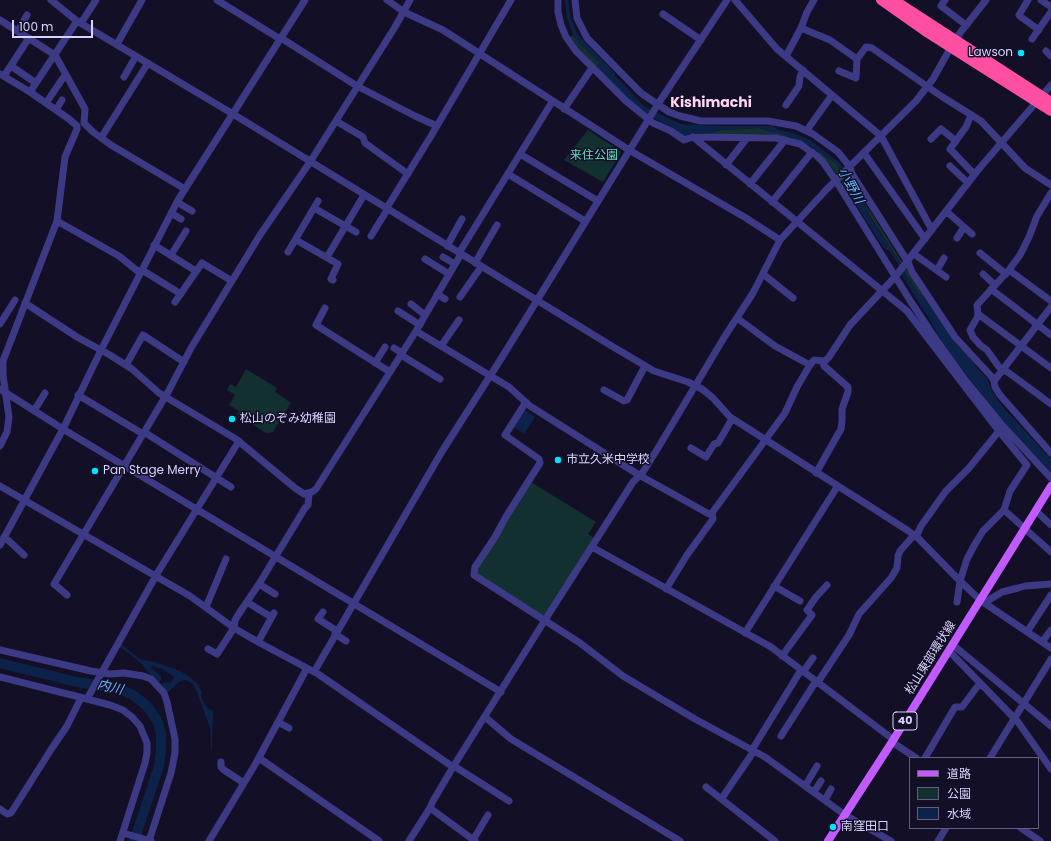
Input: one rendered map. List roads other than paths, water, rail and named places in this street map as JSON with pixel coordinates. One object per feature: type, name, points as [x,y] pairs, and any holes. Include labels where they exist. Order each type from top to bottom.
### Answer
[{"type":"highway","points":[[881,0],[1039,99],[1051,111]]},
{"type":"highway","points":[[894,0],[953,44]]},
{"type":"highway","points":[[1039,99],[1051,102]]},
{"type":"main road","name":"松山東部環状線","points":[[828,841],[982,602],[1051,486]]},
{"type":"street","points":[[30,92],[55,55],[96,0]]},
{"type":"street","points":[[117,44],[142,0]]},
{"type":"street","points":[[217,0],[357,86],[437,126]]},
{"type":"street","points":[[0,545],[63,429],[100,350],[177,202],[305,0]]},
{"type":"street","points":[[387,0],[404,12],[443,30],[552,102],[629,150],[727,207],[780,240]]},
{"type":"street","points":[[68,595],[54,584],[260,234],[310,162],[410,0]]},
{"type":"street","points":[[558,0],[558,12],[561,24],[566,37],[576,51],[626,100],[649,119],[684,140],[693,138],[776,138],[785,140],[800,144],[823,162],[837,180],[937,341],[966,381],[1002,425],[1051,478]]},
{"type":"street","points":[[575,0],[578,18],[587,38],[657,106],[680,116],[701,121],[781,122],[807,130],[838,152],[912,272],[955,337],[974,356],[994,381],[995,387],[1000,395],[1051,453]]},
{"type":"street","points":[[209,841],[259,758],[278,722],[310,670],[336,633],[441,453],[629,150],[727,0]]},
{"type":"street","points":[[735,0],[768,40],[881,136],[932,230]]},
{"type":"street","points":[[786,56],[801,28],[806,12],[814,0]]},
{"type":"street","points":[[945,0],[941,6],[966,25]]},
{"type":"street","points":[[409,841],[453,767],[545,620],[633,482],[643,472],[763,274],[780,240],[905,112],[928,86],[953,44],[986,0]]},
{"type":"street","points":[[1028,0],[1019,15],[1039,30]]},
{"type":"street","points":[[1041,0],[1051,7]]},
{"type":"street","points":[[54,1],[79,22],[233,114],[364,196],[645,366],[654,371],[696,386],[708,393],[732,419],[915,536],[982,602],[1051,648]]},
{"type":"street","points":[[371,236],[437,126],[509,1]]},
{"type":"street","points":[[1032,39],[1051,12]]},
{"type":"street","points":[[663,14],[701,40]]},
{"type":"street","points":[[18,32],[27,15]]},
{"type":"street","points":[[0,20],[55,55],[85,109],[84,123],[101,138],[185,189]]},
{"type":"street","points":[[801,28],[830,40],[858,59]]},
{"type":"street","points":[[0,446],[7,432],[9,417],[3,391],[3,361],[57,221],[65,157],[77,126],[30,92],[2,75],[11,66],[29,38]]},
{"type":"street","points":[[840,71],[856,78],[858,59],[866,47],[872,48],[981,122],[1025,168],[1051,185]]},
{"type":"street","points":[[124,77],[136,56]]},
{"type":"street","points":[[101,138],[148,63]]},
{"type":"street","points":[[11,66],[36,84]]},
{"type":"street","points":[[564,109],[592,68]]},
{"type":"street","points":[[786,105],[798,86],[803,70]]},
{"type":"street","points":[[46,103],[63,78]]},
{"type":"street","points":[[666,589],[687,555],[713,519],[712,513],[785,412],[810,365],[814,360],[825,361],[829,357],[858,315],[883,292],[914,254],[974,174],[1051,85]]},
{"type":"street","points":[[807,130],[832,95]]},
{"type":"street","points":[[56,110],[62,100]]},
{"type":"street","points":[[25,303],[77,337],[126,365],[165,397],[239,441],[300,492],[309,494],[316,489],[402,354],[460,254],[552,102]]},
{"type":"street","points":[[971,115],[966,127],[950,149],[974,174]]},
{"type":"street","points":[[336,120],[363,137],[365,143],[408,174]]},
{"type":"street","points":[[932,136],[941,129],[956,141]]},
{"type":"street","points":[[693,138],[910,314],[999,431],[1027,465],[1010,491],[1004,510],[978,538],[967,559],[960,581],[958,602]]},
{"type":"street","points":[[726,165],[747,138]]},
{"type":"street","points":[[750,184],[785,140]]},
{"type":"street","points":[[772,202],[812,152]]},
{"type":"street","points":[[864,153],[925,239]]},
{"type":"street","points":[[520,154],[598,201]]},
{"type":"street","points":[[950,166],[968,183]]},
{"type":"street","points":[[508,174],[585,221]]},
{"type":"street","points":[[1051,193],[1037,216],[1025,247],[1007,272],[977,305],[977,318],[971,327],[971,333],[980,345],[988,350],[1002,370],[1009,373],[1051,404]]},
{"type":"street","points":[[327,257],[364,196]]},
{"type":"street","points":[[288,252],[318,201]]},
{"type":"street","points":[[177,202],[192,211]]},
{"type":"street","points":[[314,208],[356,232]]},
{"type":"street","points":[[946,211],[972,234]]},
{"type":"street","points":[[171,213],[181,219]]},
{"type":"street","points":[[447,246],[462,219]]},
{"type":"street","points":[[57,221],[119,256],[141,272],[181,294]]},
{"type":"street","points":[[474,263],[497,225]]},
{"type":"street","points":[[957,238],[964,227]]},
{"type":"street","points":[[171,255],[186,231]]},
{"type":"street","points":[[296,240],[338,264],[331,279],[333,280]]},
{"type":"street","points":[[154,245],[196,271]]},
{"type":"street","points":[[914,254],[946,277]]},
{"type":"street","points":[[980,254],[1051,300]]},
{"type":"street","points":[[443,257],[455,264]]},
{"type":"street","points":[[937,270],[944,258]]},
{"type":"street","points":[[426,259],[449,274]]},
{"type":"street","points":[[175,302],[202,263],[232,282]]},
{"type":"street","points":[[460,298],[481,267]]},
{"type":"street","points":[[763,274],[792,298]]},
{"type":"street","points":[[983,274],[993,287],[1051,335]]},
{"type":"street","points":[[438,294],[446,299]]},
{"type":"street","points":[[0,324],[15,300]]},
{"type":"street","points":[[411,304],[425,315]]},
{"type":"street","points":[[994,381],[1051,307]]},
{"type":"street","points":[[325,308],[316,325],[390,372]]},
{"type":"street","points":[[398,311],[441,346],[509,387],[526,402],[639,475],[709,514],[712,513]]},
{"type":"street","points":[[978,314],[1051,368]]},
{"type":"street","points":[[737,318],[775,346],[810,365]]},
{"type":"street","points":[[441,346],[459,320]]},
{"type":"street","points":[[126,365],[143,335],[184,362]]},
{"type":"street","points":[[375,363],[386,347]]},
{"type":"street","points":[[394,348],[440,379]]},
{"type":"street","points":[[816,473],[841,429],[842,409],[848,392],[848,387],[824,366],[822,361]]},
{"type":"street","points":[[604,390],[624,401],[627,400],[645,366]]},
{"type":"street","points":[[3,391],[63,429],[501,692]]},
{"type":"street","points":[[34,410],[45,393]]},
{"type":"street","points":[[78,395],[231,487]]},
{"type":"street","points":[[526,402],[505,435],[539,459],[540,463],[475,567],[474,572],[476,577],[580,643],[623,676],[695,719],[765,757],[845,815],[891,841]]},
{"type":"street","points":[[691,448],[706,457],[714,444],[718,443],[732,419]]},
{"type":"street","points":[[781,736],[849,635],[859,614],[891,578],[897,568],[900,550],[915,536],[946,491],[969,468],[999,431]]},
{"type":"street","points":[[0,809],[7,814],[11,813],[86,697],[156,576],[239,441]]},
{"type":"street","points":[[0,486],[190,596],[234,628],[310,670],[453,767],[509,801]]},
{"type":"street","points":[[745,632],[837,487]]},
{"type":"street","points":[[208,649],[217,654],[234,628],[236,620],[308,505],[309,494]]},
{"type":"street","points":[[1004,510],[1051,552]]},
{"type":"street","points":[[1036,511],[1051,525]]},
{"type":"street","points":[[4,537],[24,555]]},
{"type":"street","points":[[592,547],[771,647],[915,757]]},
{"type":"street","points":[[206,607],[226,559]]},
{"type":"street","points":[[259,584],[275,594]]},
{"type":"street","points":[[982,602],[1002,592],[1025,586],[1051,584]]},
{"type":"street","points":[[782,656],[812,615],[808,610],[826,585]]},
{"type":"street","points":[[774,586],[800,601]]},
{"type":"street","points":[[1027,632],[1051,595]]},
{"type":"street","points":[[247,602],[273,615],[258,642]]},
{"type":"street","points":[[323,612],[318,620],[346,641]]},
{"type":"street","points":[[1042,642],[1051,630]]},
{"type":"street","points":[[951,648],[980,683],[1015,719],[1051,769]]},
{"type":"street","points":[[951,648],[1051,726]]},
{"type":"street","points":[[0,650],[100,674],[124,673],[143,676],[151,680],[164,693],[175,739],[175,753],[171,773],[149,841],[125,833]]},
{"type":"street","points":[[722,798],[802,671],[813,658]]},
{"type":"street","points":[[991,757],[1051,659]]},
{"type":"street","points":[[0,678],[86,697],[110,705],[128,713],[140,726],[147,743],[147,753],[125,833],[120,841]]},
{"type":"street","points":[[926,757],[955,707],[962,707],[980,683]]},
{"type":"street","points":[[485,717],[512,740],[680,841]]},
{"type":"street","points":[[278,722],[288,728]]},
{"type":"street","points":[[259,758],[379,841]]},
{"type":"street","points":[[221,762],[221,767],[224,770],[244,783]]},
{"type":"street","points":[[805,786],[817,766]]},
{"type":"street","points":[[814,792],[821,781]]},
{"type":"street","points":[[706,787],[775,841]]},
{"type":"street","points":[[825,800],[831,789]]},
{"type":"street","points":[[430,808],[474,840],[488,815]]},
{"type":"street","points":[[938,841],[945,829]]},
{"type":"street","points":[[1022,829],[1040,841]]},
{"type":"water","points":[[565,0],[568,0],[573,24],[579,36],[615,73],[615,76],[643,105],[649,109],[681,124],[773,126],[779,130],[793,133],[810,140],[840,163],[867,206],[869,216],[901,264],[905,274],[919,294],[924,297],[956,344],[987,378],[992,391],[1002,406],[1051,459],[1051,472],[1002,420],[943,345],[930,320],[902,276],[899,266],[891,253],[883,247],[855,203],[856,201],[851,187],[837,164],[813,147],[783,134],[760,128],[720,130],[705,134],[691,133],[685,137],[635,105],[597,68],[599,62],[579,43],[573,35],[567,18]]},
{"type":"water","points":[[525,410],[535,417],[524,434],[514,427]]},
{"type":"water","points":[[121,644],[141,660],[155,662],[180,671],[198,684],[202,693],[201,696],[203,701],[207,708],[213,712],[212,750],[210,728],[193,684],[186,680],[180,681],[167,693],[162,684],[165,682],[170,683],[174,678],[173,676],[162,669],[152,666],[151,668],[161,676],[161,680],[159,682],[140,662],[119,646]]},
{"type":"waterway","name":"内川","points":[[0,663],[77,682],[118,688],[133,695],[147,706],[157,720],[161,733],[161,751],[159,766],[134,841]]},
{"type":"place","name":"Lawson","points":[[1021,53]]},
{"type":"place","name":"松山のぞみ幼稚園","points":[[232,419]]},
{"type":"place","name":"市立久米中学校","points":[[558,460]]},
{"type":"place","name":"Pan Stage Merry","points":[[95,471]]},
{"type":"place","name":"南窪田口","points":[[833,827]]},
{"type":"district","name":"Kishimachi","points":[[711,103]]},
{"type":"park label","name":"来住公園","points":[[594,156]]},
{"type":"water label","name":"小野川","points":[[850,186]]}]
